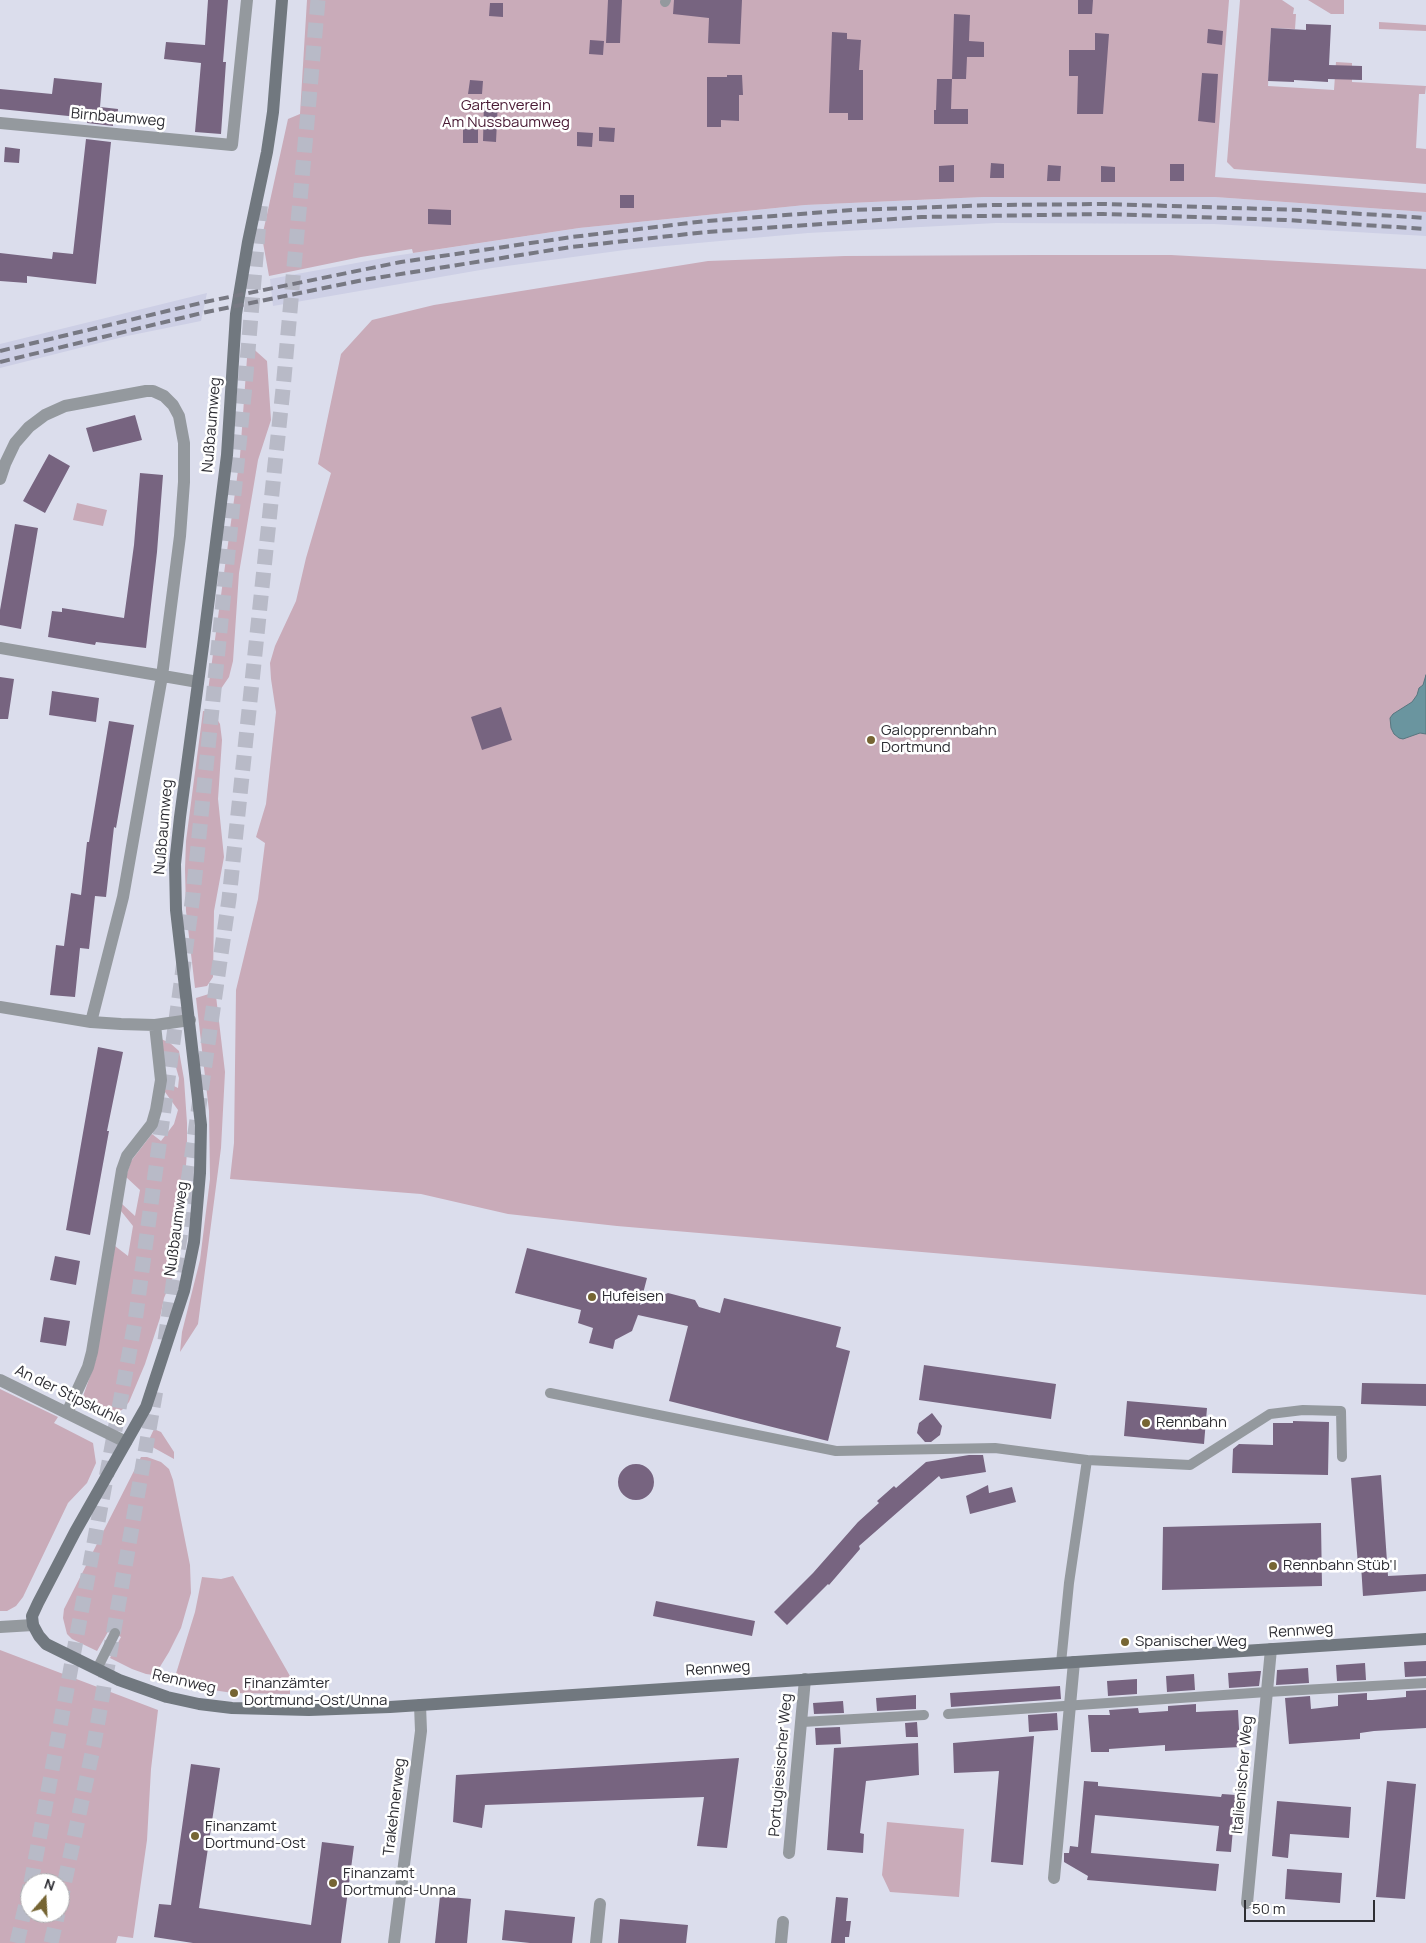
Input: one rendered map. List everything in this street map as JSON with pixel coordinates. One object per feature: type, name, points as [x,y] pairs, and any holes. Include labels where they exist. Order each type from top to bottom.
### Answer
[{"type":"street","name":"Birnbaumweg","points":[[0,124],[232,145],[247,0]]},
{"type":"street","name":"Nußbaumweg","points":[[33,1625],[32,1616],[38,1603],[75,1532],[146,1407],[184,1291],[194,1242],[200,1172],[201,1125],[176,910],[175,864],[227,456],[236,314],[248,242],[274,112],[282,0]]},
{"type":"street","name":"Nußbaumweg","points":[[0,479],[4,464],[15,443],[29,427],[45,415],[65,406],[153,391],[164,396],[173,405],[178,416],[184,443],[184,482],[180,536],[162,676],[123,897],[91,1022]]},
{"type":"street","points":[[0,648],[198,682]]},
{"type":"street","points":[[0,1007],[91,1022],[155,1025],[190,1020]]},
{"type":"street","points":[[67,1413],[90,1359],[122,1170],[127,1156],[152,1124],[156,1110],[161,1080],[155,1025]]},
{"type":"street","name":"An der Stipskuhle","points":[[0,1380],[126,1442]]},
{"type":"street","points":[[0,1627],[33,1625]]},
{"type":"street","name":"Rennweg","points":[[33,1625],[46,1644],[142,1690],[167,1698],[232,1708],[310,1710],[420,1705],[1426,1639]]},
{"type":"street","name":"Italienischer Weg","points":[[1247,1904],[1271,1649]]},
{"type":"street","points":[[1054,1878],[1074,1662]]},
{"type":"street","name":"Portugiesischer Weg","points":[[789,1853],[805,1679]]},
{"type":"street","name":"Trakehnerweg","points":[[394,1943],[421,1731],[420,1705]]},
{"type":"street","points":[[596,1943],[600,1904]]},
{"type":"street","points":[[781,1943],[783,1922]]},
{"type":"lane","points":[[550,1393],[836,1450],[994,1448],[1088,1460],[1190,1465],[1270,1414],[1302,1410],[1341,1411],[1342,1457]]},
{"type":"lane","points":[[1060,1663],[1069,1584],[1088,1460]]},
{"type":"lane","points":[[96,1669],[115,1633]]},
{"type":"lane","points":[[948,1714],[1426,1683]]},
{"type":"lane","points":[[802,1722],[924,1715]]},
{"type":"shaded area","points":[[983,197],[1215,197],[1426,212],[1426,236],[1214,224],[996,223],[808,233],[632,249],[492,268],[273,306],[270,279],[394,256],[579,228],[805,205]]},
{"type":"shaded area","points":[[207,293],[201,321],[127,336],[0,368],[0,344]]},
{"type":"shaded area","points":[[1426,675],[1426,734],[1420,733],[1403,739],[1399,738],[1391,728],[1390,718],[1412,702],[1419,688],[1423,685]]},
{"type":"green space","name":"Gartenverein Am Nussbaumweg","points":[[307,0],[1229,0],[1215,177],[1426,193],[1426,212],[1215,197],[983,197],[805,205],[579,228],[413,253],[412,249],[361,257],[269,276],[262,237],[288,119],[300,114]]},
{"type":"green space","points":[[1240,0],[1282,0],[1294,8],[1293,14],[1296,14],[1295,29],[1271,28],[1268,86],[1334,90],[1336,62],[1352,63],[1352,82],[1426,86],[1425,94],[1419,94],[1416,148],[1426,149],[1426,184],[1234,169],[1227,162]]},
{"type":"green space","points":[[1308,0],[1344,0],[1344,14],[1331,14]]},
{"type":"green space","points":[[1379,22],[1426,25],[1426,31],[1379,29]]},
{"type":"green space","name":"Galopprennbahn Dortmund","points":[[1171,255],[1426,269],[1426,1295],[617,1226],[508,1214],[421,1194],[230,1179],[234,1143],[236,990],[258,899],[265,843],[256,837],[266,804],[276,712],[270,663],[275,646],[296,601],[306,558],[331,473],[318,464],[341,354],[372,320],[434,305],[708,261],[845,256]]},
{"type":"green space","points":[[248,344],[267,361],[271,420],[258,460],[239,573],[233,661],[229,677],[214,699],[207,698],[240,456]]},
{"type":"green space","points":[[77,503],[107,510],[103,526],[73,520]]},
{"type":"green space","points":[[203,711],[213,712],[220,724],[222,740],[218,799],[224,857],[214,911],[213,977],[207,986],[195,988],[186,911],[185,869],[186,841]]},
{"type":"green space","points":[[212,993],[216,996],[225,1072],[221,1148],[198,1324],[180,1352],[182,1332],[200,1260],[210,1179],[209,1111],[196,998]]},
{"type":"green space","points":[[161,1039],[170,1043],[179,1051],[184,1079],[187,1123],[183,1205],[173,1277],[164,1298],[160,1318],[145,1364],[129,1402],[116,1414],[99,1413],[80,1405],[96,1359],[115,1246],[128,1256],[133,1226],[121,1211],[122,1204],[135,1216],[140,1190],[126,1177],[131,1161],[152,1134],[161,1141],[174,1124],[178,1110],[165,1092],[166,1082],[178,1088],[179,1078],[175,1064],[163,1053]]},
{"type":"green space","points":[[0,1389],[58,1417],[54,1423],[93,1443],[96,1463],[87,1483],[68,1503],[23,1597],[16,1606],[7,1611],[0,1611]]},
{"type":"green space","points":[[154,1429],[161,1432],[174,1452],[174,1459],[147,1444]]},
{"type":"green space","points":[[141,1457],[161,1462],[169,1469],[173,1480],[190,1565],[191,1593],[181,1628],[169,1652],[153,1675],[132,1669],[110,1658],[121,1637],[109,1630],[97,1651],[72,1639],[67,1634],[63,1618],[64,1609]]},
{"type":"green space","points":[[233,1576],[290,1676],[290,1694],[233,1693],[178,1684],[174,1680],[195,1612],[202,1577],[221,1579]]},
{"type":"green space","points":[[0,1650],[158,1710],[151,1769],[147,1840],[133,1938],[118,1936],[116,1943],[0,1943]]},
{"type":"green space","points":[[887,1822],[964,1829],[959,1897],[890,1892],[882,1875]]},
{"type":"building","points":[[208,0],[228,0],[223,62],[226,62],[221,134],[195,132],[201,63],[164,59],[166,42],[205,45]]},
{"type":"building","points":[[608,0],[622,0],[620,43],[606,43]]},
{"type":"building","points":[[674,0],[742,0],[740,44],[708,43],[709,18],[673,14]]},
{"type":"building","points":[[1078,0],[1093,0],[1092,14],[1078,14]]},
{"type":"building","points":[[490,3],[503,3],[503,17],[489,16]]},
{"type":"building","points":[[954,14],[970,15],[969,41],[984,42],[984,57],[967,57],[966,79],[952,79]]},
{"type":"building","points":[[1306,24],[1331,25],[1329,65],[1362,66],[1362,80],[1328,79],[1328,82],[1268,81],[1271,28],[1306,30]]},
{"type":"building","points":[[1208,29],[1223,31],[1222,45],[1207,43]]},
{"type":"building","points":[[832,32],[847,33],[847,39],[861,40],[859,70],[863,70],[863,120],[848,120],[848,113],[829,113]]},
{"type":"building","points":[[1095,33],[1109,34],[1103,114],[1077,114],[1078,76],[1069,76],[1069,50],[1095,50]]},
{"type":"building","points":[[590,40],[604,41],[603,55],[589,54]]},
{"type":"building","points":[[1202,73],[1218,74],[1215,123],[1198,121]]},
{"type":"building","points":[[727,75],[742,75],[743,95],[739,95],[739,121],[721,120],[721,127],[707,127],[707,77],[727,77]]},
{"type":"building","points":[[54,78],[102,83],[100,107],[118,109],[117,124],[113,123],[113,126],[87,123],[88,118],[0,109],[0,89],[52,94]]},
{"type":"building","points":[[937,79],[952,79],[951,109],[968,109],[968,124],[934,124]]},
{"type":"building","points":[[470,80],[483,81],[482,94],[468,94]]},
{"type":"building","points":[[484,101],[498,101],[496,142],[483,141]]},
{"type":"building","points":[[599,127],[615,128],[614,142],[599,141]]},
{"type":"building","points":[[463,129],[478,129],[478,143],[463,143]]},
{"type":"building","points":[[577,132],[593,133],[592,147],[577,146]]},
{"type":"building","points":[[86,139],[111,142],[96,284],[27,276],[27,283],[0,281],[0,253],[52,259],[53,252],[73,254]]},
{"type":"building","points":[[5,147],[20,149],[19,163],[4,162]]},
{"type":"building","points":[[991,163],[1004,164],[1004,178],[990,178]]},
{"type":"building","points":[[1170,164],[1184,164],[1184,181],[1170,181]]},
{"type":"building","points":[[954,165],[954,182],[939,182],[939,166]]},
{"type":"building","points":[[1048,165],[1061,166],[1060,181],[1047,181]]},
{"type":"building","points":[[1101,166],[1115,167],[1115,182],[1101,182]]},
{"type":"building","points":[[620,195],[634,195],[634,208],[620,208]]},
{"type":"building","points":[[428,209],[451,210],[451,225],[428,224]]},
{"type":"building","points":[[135,415],[142,440],[93,452],[86,428]]},
{"type":"building","points":[[49,454],[70,466],[45,513],[23,501]]},
{"type":"building","points":[[140,473],[163,475],[157,552],[146,648],[96,642],[95,645],[48,637],[52,611],[62,612],[62,608],[124,618],[134,545]]},
{"type":"building","points":[[15,524],[38,528],[21,629],[0,625],[0,610]]},
{"type":"building","points":[[0,677],[14,679],[8,719],[0,719]]},
{"type":"building","points":[[52,691],[99,698],[96,722],[49,715]]},
{"type":"building","points":[[501,707],[512,740],[482,750],[471,717]]},
{"type":"building","points":[[109,721],[134,725],[116,828],[114,827],[106,897],[95,896],[89,949],[80,948],[75,997],[50,995],[56,945],[64,946],[71,893],[81,895],[87,842],[89,842]]},
{"type":"building","points":[[98,1047],[123,1052],[107,1131],[109,1131],[90,1235],[66,1230]]},
{"type":"building","points":[[527,1248],[647,1278],[640,1305],[668,1293],[695,1300],[699,1307],[720,1313],[724,1298],[841,1327],[836,1347],[850,1351],[828,1441],[669,1401],[688,1326],[638,1315],[632,1331],[615,1340],[613,1349],[589,1343],[593,1328],[578,1323],[581,1310],[515,1293]]},
{"type":"building","points":[[55,1256],[80,1261],[76,1285],[50,1280]]},
{"type":"building","points":[[44,1317],[70,1321],[66,1346],[40,1342]]},
{"type":"building","points":[[924,1365],[1056,1384],[1051,1419],[919,1400]]},
{"type":"building","points":[[1362,1383],[1426,1384],[1426,1406],[1361,1404]]},
{"type":"building","points":[[1127,1401],[1207,1408],[1204,1444],[1124,1436]]},
{"type":"building","points":[[932,1413],[942,1426],[940,1435],[931,1442],[925,1442],[917,1433],[919,1423]]},
{"type":"building","points":[[1293,1421],[1329,1422],[1328,1475],[1232,1473],[1233,1449],[1239,1444],[1273,1445],[1273,1423],[1293,1423]]},
{"type":"building","points":[[969,1455],[983,1455],[986,1472],[941,1479],[939,1476],[859,1546],[860,1549],[829,1585],[787,1625],[774,1612],[813,1573],[858,1522],[879,1503],[877,1501],[894,1486],[896,1488],[926,1462]]},
{"type":"building","points":[[636,1464],[643,1465],[649,1469],[653,1475],[653,1489],[649,1495],[643,1499],[636,1500],[629,1499],[623,1495],[619,1489],[618,1482],[619,1475],[623,1469],[629,1465]]},
{"type":"building","points":[[1381,1475],[1388,1576],[1426,1574],[1426,1591],[1363,1596],[1361,1565],[1358,1565],[1351,1478]]},
{"type":"building","points":[[988,1485],[989,1493],[1012,1487],[1016,1502],[970,1514],[966,1496]]},
{"type":"building","points":[[1321,1523],[1322,1586],[1162,1590],[1163,1527]]},
{"type":"building","points":[[656,1601],[755,1621],[752,1636],[653,1616]]},
{"type":"building","points":[[1426,1661],[1426,1676],[1405,1677],[1404,1662]]},
{"type":"building","points":[[1365,1663],[1366,1680],[1337,1681],[1336,1665]]},
{"type":"building","points":[[1308,1668],[1309,1683],[1276,1685],[1277,1670]]},
{"type":"building","points":[[1261,1671],[1259,1686],[1229,1688],[1228,1673]]},
{"type":"building","points":[[1194,1674],[1195,1690],[1167,1692],[1166,1676]]},
{"type":"building","points":[[1137,1679],[1137,1694],[1108,1696],[1107,1681]]},
{"type":"building","points":[[1060,1686],[1061,1699],[951,1707],[950,1693]]},
{"type":"building","points":[[1426,1690],[1426,1728],[1360,1733],[1360,1739],[1289,1744],[1285,1698],[1310,1696],[1311,1709],[1338,1706],[1338,1695],[1367,1693],[1367,1700],[1372,1700],[1406,1697],[1406,1691]]},
{"type":"building","points":[[916,1695],[916,1709],[877,1711],[876,1698]]},
{"type":"building","points":[[843,1701],[844,1713],[814,1714],[813,1703]]},
{"type":"building","points":[[1196,1704],[1196,1712],[1238,1710],[1240,1747],[1165,1751],[1165,1745],[1109,1749],[1109,1752],[1091,1752],[1088,1715],[1110,1715],[1109,1710],[1138,1708],[1139,1713],[1168,1711],[1168,1706]]},
{"type":"building","points":[[1057,1713],[1058,1730],[1029,1732],[1028,1715]]},
{"type":"building","points":[[917,1722],[918,1737],[906,1737],[905,1723]]},
{"type":"building","points":[[840,1727],[841,1744],[816,1745],[815,1728]]},
{"type":"building","points":[[1034,1736],[1023,1865],[991,1862],[999,1771],[954,1773],[953,1743]]},
{"type":"building","points":[[918,1743],[919,1775],[866,1781],[860,1833],[864,1834],[863,1853],[827,1850],[834,1748]]},
{"type":"building","points":[[739,1758],[727,1848],[697,1846],[704,1797],[485,1805],[482,1828],[453,1822],[456,1775]]},
{"type":"building","name":"Finanzamt Dortmund-Ost","points":[[191,1764],[220,1768],[199,1908],[311,1925],[322,1842],[354,1846],[341,1943],[193,1943],[154,1937],[159,1904],[171,1905]]},
{"type":"building","points":[[1084,1781],[1098,1782],[1098,1786],[1221,1797],[1222,1794],[1236,1795],[1231,1852],[1216,1851],[1219,1826],[1095,1815],[1091,1853],[1219,1864],[1216,1891],[1087,1880],[1088,1876],[1064,1862],[1064,1853],[1069,1853],[1070,1846],[1078,1847]]},
{"type":"building","points":[[1387,1781],[1416,1784],[1405,1899],[1376,1897]]},
{"type":"building","points":[[1277,1801],[1351,1807],[1349,1838],[1290,1834],[1288,1858],[1272,1856]]},
{"type":"building","points":[[1287,1869],[1342,1873],[1340,1903],[1285,1899]]},
{"type":"building","points":[[440,1896],[471,1899],[467,1943],[435,1943]]},
{"type":"building","points":[[836,1897],[848,1898],[846,1921],[851,1921],[849,1937],[845,1937],[845,1943],[831,1943]]},
{"type":"building","points":[[505,1910],[575,1917],[572,1943],[530,1943],[502,1940]]},
{"type":"building","points":[[620,1919],[688,1925],[686,1943],[618,1943]]},
{"type":"tunnel","points":[[165,1340],[229,899],[283,389],[318,0]]},
{"type":"tunnel","points":[[33,1873],[135,1322],[193,895],[245,386],[261,198]]},
{"type":"tunnel","points":[[67,1873],[94,1744],[157,1384]]},
{"type":"tunnel","points":[[17,1943],[22,1923]]},
{"type":"tunnel","points":[[51,1943],[56,1923]]},
{"type":"railway","points":[[0,351],[205,302],[401,262],[572,237],[706,221],[852,210],[994,205],[1104,204],[1301,210],[1426,218]]},
{"type":"railway","points":[[0,362],[202,313],[363,280],[571,247],[706,232],[922,217],[1103,214],[1286,220],[1426,229]]},
{"type":"place","name":"Galopprennbahn Dortmund","points":[[871,740]]},
{"type":"place","name":"Hufeisen","points":[[592,1297]]},
{"type":"place","name":"Rennbahn","points":[[1146,1423]]},
{"type":"place","name":"Rennbahn Stüb'l","points":[[1273,1566]]},
{"type":"place","name":"Spanischer Weg","points":[[1125,1642]]},
{"type":"place","name":"Finanzämter Dortmund-Ost/Unna","points":[[234,1693]]},
{"type":"place","name":"Finanzamt Dortmund-Ost","points":[[195,1836]]},
{"type":"place","name":"Finanzamt Dortmund-Unna","points":[[333,1883]]}]
